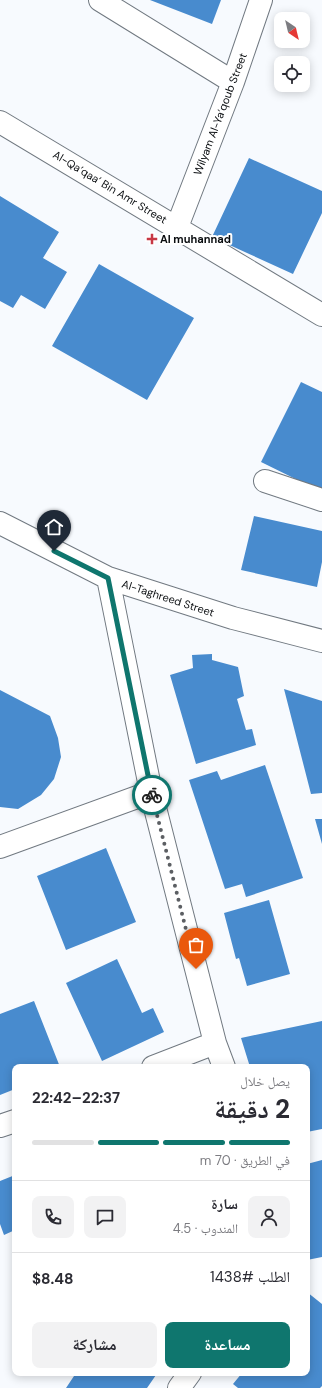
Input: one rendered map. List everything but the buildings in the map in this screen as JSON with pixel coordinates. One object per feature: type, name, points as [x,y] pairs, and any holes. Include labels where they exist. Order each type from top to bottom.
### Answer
[{"type":"street","points":[[100,0],[233,82]]},
{"type":"street","name":"Wilyam Al-Ya’qoub Street","points":[[177,227],[233,82],[261,0]]},
{"type":"street","name":"Al-Qa’qaa’ Bin Amr Street","points":[[0,122],[322,315]]},
{"type":"street","points":[[265,481],[322,500]]},
{"type":"street","name":"Al-Taghreed Street","points":[[0,523],[108,578],[233,618],[322,641]]},
{"type":"street","points":[[108,578],[151,792],[215,1043],[223,1064]]},
{"type":"street","points":[[0,847],[151,792]]},
{"type":"street","points":[[161,1064],[215,1043]]},
{"type":"street","points":[[0,1126],[12,1121]]},
{"type":"street","points":[[179,1388],[188,1376]]},
{"type":"way so far","points":[[152,795],[196,969]]},
{"type":"place","name":"Al muhannad","points":[[152,239]]},
{"type":"route","points":[[54,551],[108,578],[152,795]]}]
